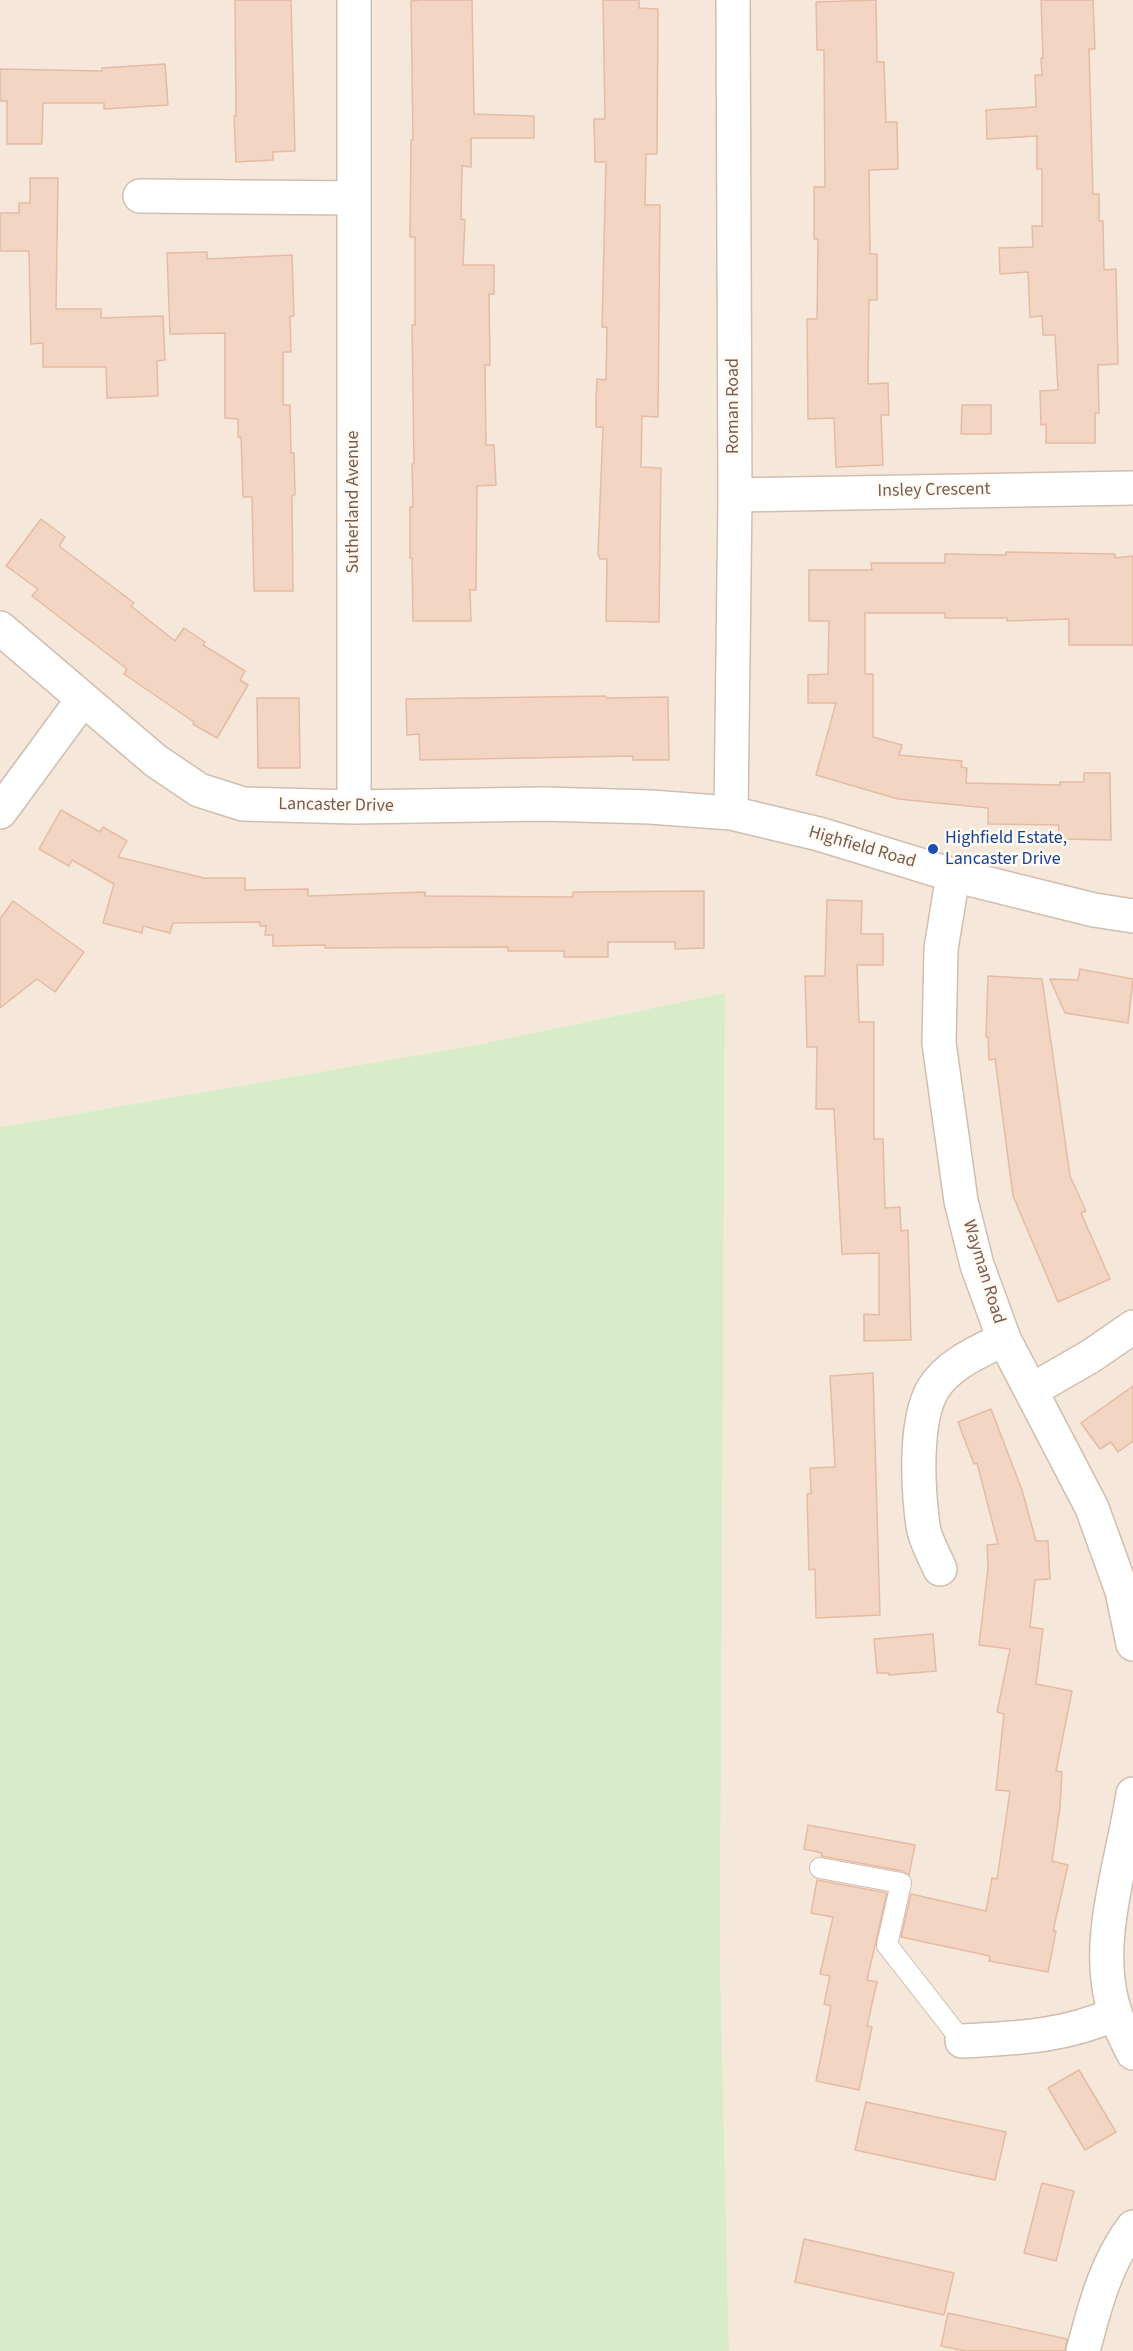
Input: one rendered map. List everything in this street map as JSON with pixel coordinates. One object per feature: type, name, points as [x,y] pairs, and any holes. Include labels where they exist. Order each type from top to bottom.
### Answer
[{"type":"street","name":"Sutherland Avenue","points":[[354,0],[354,807]]},
{"type":"street","name":"Roman Road","points":[[731,813],[735,495],[733,0]]},
{"type":"street","points":[[140,196],[353,198]]},
{"type":"street","name":"Insley Crescent","points":[[735,495],[1133,488]]},
{"type":"street","name":"Lancaster Drive","points":[[0,628],[156,761],[199,790],[243,804],[354,807],[543,804],[650,807],[731,813]]},
{"type":"street","points":[[0,812],[83,699]]},
{"type":"street","name":"Highfield Road","points":[[731,813],[819,834],[953,875],[1094,910],[1133,916]]},
{"type":"street","name":"Wayman Road","points":[[953,875],[941,949],[939,1043],[962,1202],[977,1265],[1004,1339],[1092,1508],[1122,1591],[1133,1644]]},
{"type":"street","points":[[1032,1390],[1091,1356],[1133,1327]]},
{"type":"street","points":[[940,1569],[923,1528],[920,1439],[926,1408],[933,1389],[950,1371],[970,1356],[1004,1339]]},
{"type":"street","points":[[1133,1794],[1112,1906],[1107,1954],[1108,1978],[1115,2014],[1133,2053]]},
{"type":"street","points":[[962,2041],[1059,2034],[1089,2026],[1115,2014]]},
{"type":"street","points":[[1083,2351],[1093,2313],[1109,2270],[1133,2227]]},
{"type":"lane","points":[[820,1868],[901,1882],[887,1945],[962,2041]]},
{"type":"shaded area","points":[[0,0],[1133,0],[1133,2351],[729,2351],[720,1958],[725,993],[476,1045],[0,1127]]},
{"type":"green space","points":[[725,993],[720,1958],[729,2351],[0,2351],[0,1127],[476,1045]]},
{"type":"building","points":[[235,0],[291,0],[295,151],[273,152],[273,160],[236,162]]},
{"type":"building","points":[[472,0],[474,114],[534,116],[534,138],[471,138],[471,167],[462,166],[461,219],[465,220],[463,265],[494,265],[494,294],[489,294],[490,365],[485,365],[486,445],[494,445],[496,485],[477,486],[476,590],[470,590],[471,621],[413,621],[410,507],[413,507],[412,464],[414,464],[412,325],[415,325],[415,237],[410,237],[411,140],[413,140],[411,1]]},
{"type":"building","points":[[603,0],[639,0],[639,8],[658,9],[657,154],[646,154],[645,205],[660,205],[658,417],[642,416],[641,467],[661,468],[659,622],[606,621],[607,559],[600,559],[598,554],[603,427],[596,427],[596,400],[597,379],[606,380],[607,327],[602,327],[606,162],[595,162],[594,119],[605,119]]},
{"type":"building","points":[[876,0],[877,62],[884,62],[886,122],[897,122],[898,169],[869,170],[870,254],[877,254],[877,300],[869,300],[868,384],[888,383],[889,415],[881,415],[883,465],[836,467],[834,418],[808,419],[807,319],[817,319],[818,239],[814,239],[814,187],[825,187],[824,50],[817,50],[816,2]]},
{"type":"building","points":[[1041,0],[1093,0],[1095,49],[1089,49],[1093,194],[1099,194],[1099,221],[1103,221],[1104,270],[1116,269],[1118,364],[1098,365],[1099,413],[1095,413],[1095,443],[1046,443],[1046,424],[1041,425],[1040,391],[1058,390],[1055,335],[1043,335],[1042,316],[1030,317],[1028,272],[1000,274],[999,248],[1033,247],[1032,226],[1042,226],[1042,169],[1037,169],[1037,136],[987,139],[986,110],[1036,107],[1035,75],[1042,75],[1041,58],[1043,58]]},
{"type":"building","points":[[165,64],[168,105],[104,109],[104,103],[43,103],[42,144],[7,144],[7,101],[0,101],[0,69],[102,71],[102,68]]},
{"type":"building","points":[[30,178],[58,178],[56,309],[101,309],[101,318],[163,316],[165,360],[157,361],[158,396],[107,398],[106,367],[43,367],[43,343],[31,344],[29,251],[0,251],[0,213],[19,213],[19,203],[30,203]]},
{"type":"building","points":[[207,252],[207,259],[292,255],[294,316],[290,316],[291,352],[283,352],[283,405],[290,405],[291,453],[294,453],[293,591],[254,591],[252,497],[243,497],[241,437],[238,437],[238,419],[225,418],[225,333],[170,334],[167,253]]},
{"type":"building","points":[[962,405],[991,405],[991,434],[961,434]]},
{"type":"building","points":[[41,519],[65,537],[59,546],[134,603],[131,606],[175,641],[184,628],[205,642],[203,645],[245,671],[240,680],[248,685],[217,738],[193,724],[194,722],[124,674],[127,669],[32,596],[38,589],[6,566]]},
{"type":"building","points":[[1006,552],[1115,554],[1115,558],[1133,556],[1133,645],[1069,645],[1069,619],[1007,621],[1007,618],[945,618],[945,613],[865,613],[865,674],[873,674],[873,737],[902,745],[899,755],[962,761],[961,767],[967,768],[966,783],[1060,785],[1060,782],[1084,782],[1084,773],[1110,773],[1111,840],[1058,839],[1059,825],[988,824],[988,808],[898,799],[816,775],[836,703],[808,703],[808,675],[828,674],[829,621],[809,621],[809,570],[872,570],[871,563],[945,563],[945,554],[1006,555]]},
{"type":"building","points":[[606,696],[607,698],[668,697],[669,760],[633,760],[633,756],[420,760],[419,734],[407,735],[406,699]]},
{"type":"building","points":[[257,698],[299,698],[300,768],[258,768]]},
{"type":"building","points":[[61,810],[100,832],[103,827],[127,841],[118,857],[204,878],[245,878],[245,890],[308,889],[308,896],[425,892],[425,896],[573,897],[573,892],[704,891],[704,948],[675,949],[675,942],[608,942],[608,957],[564,957],[564,951],[508,951],[508,947],[273,946],[273,935],[265,935],[266,926],[260,926],[260,922],[173,923],[170,933],[143,926],[142,933],[103,923],[114,884],[72,860],[69,866],[39,849]]},
{"type":"building","points":[[827,900],[862,901],[861,934],[883,934],[883,965],[857,965],[859,1022],[874,1022],[874,1139],[883,1139],[885,1208],[900,1207],[901,1231],[908,1230],[911,1340],[864,1341],[864,1314],[879,1315],[879,1253],[842,1254],[834,1109],[816,1109],[817,1047],[807,1047],[805,976],[825,976]]},
{"type":"building","points":[[13,901],[84,952],[55,992],[37,979],[0,1008],[0,919]]},
{"type":"building","points":[[1080,969],[1133,979],[1128,1023],[1065,1013],[1050,979],[1078,980]]},
{"type":"building","points":[[988,976],[1042,979],[1070,1176],[1086,1211],[1081,1213],[1110,1279],[1058,1302],[1013,1196],[995,1059],[989,1060],[988,1037],[986,1037]]},
{"type":"building","points":[[873,1373],[880,1615],[816,1618],[815,1569],[809,1570],[807,1494],[811,1493],[810,1468],[835,1467],[830,1376]]},
{"type":"building","points":[[1133,1386],[1133,1441],[1118,1452],[1111,1442],[1100,1449],[1081,1423]]},
{"type":"building","points":[[991,1409],[1022,1490],[1036,1541],[1048,1541],[1050,1579],[1035,1580],[1030,1627],[1043,1629],[1036,1684],[1072,1691],[1056,1771],[1062,1772],[1060,1807],[1052,1861],[1068,1865],[1053,1931],[1056,1931],[1048,1972],[989,1961],[990,1956],[901,1937],[911,1894],[986,1911],[992,1878],[997,1879],[1010,1791],[996,1790],[1004,1714],[997,1712],[1010,1649],[979,1645],[988,1568],[987,1545],[998,1544],[977,1463],[974,1464],[958,1422]]},
{"type":"building","points":[[933,1634],[936,1671],[889,1675],[889,1673],[877,1673],[874,1639]]},
{"type":"building","points":[[808,1825],[915,1845],[909,1875],[903,1871],[821,1856],[822,1853],[804,1849]]},
{"type":"building","points":[[817,1880],[887,1893],[867,1980],[877,1982],[867,2026],[872,2027],[859,2090],[816,2081],[831,2006],[824,2004],[830,1976],[820,1974],[833,1917],[811,1913]]},
{"type":"building","points":[[1079,2070],[1116,2132],[1085,2150],[1048,2088]]},
{"type":"building","points":[[866,2102],[1006,2132],[995,2180],[855,2150]]},
{"type":"building","points":[[1042,2183],[1074,2191],[1056,2261],[1024,2253]]},
{"type":"building","points":[[804,2239],[954,2273],[944,2315],[795,2282]]},
{"type":"building","points":[[948,2313],[1067,2339],[1065,2351],[966,2351],[941,2346]]},
{"type":"place","name":"Highfield Estate, Lancaster Drive","points":[[933,849]]}]
